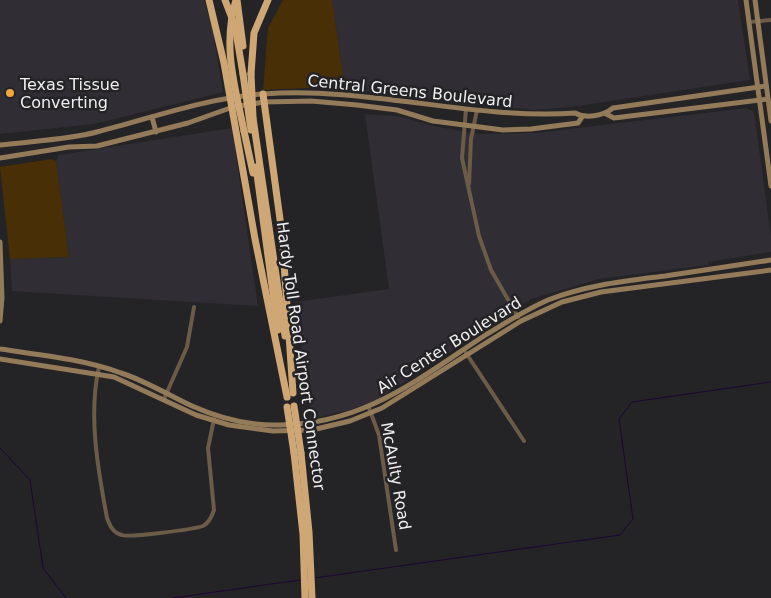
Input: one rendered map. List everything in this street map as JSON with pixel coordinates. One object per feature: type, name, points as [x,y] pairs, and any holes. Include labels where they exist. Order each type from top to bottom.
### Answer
[{"type":"highway","points":[[209,0],[233,107],[255,239],[290,395]]},
{"type":"highway","points":[[225,0],[235,26],[247,74]]},
{"type":"highway","points":[[236,0],[247,74],[250,130]]},
{"type":"highway","points":[[236,0],[230,29],[229,48],[250,130]]},
{"type":"highway","points":[[247,74],[254,33],[268,0]]},
{"type":"highway","name":"Hardy Toll Road Airport Connector","points":[[247,74],[254,118],[250,130],[290,395]]},
{"type":"highway","points":[[263,94],[282,234],[290,395]]},
{"type":"highway","name":"Hardy Toll Road Airport Connector","points":[[250,130],[297,453],[308,568],[308,588],[305,598]]},
{"type":"highway","name":"Hardy Toll Road Airport Connector","points":[[308,588],[312,598]]},
{"type":"street","points":[[746,0],[771,186]]},
{"type":"street","points":[[755,0],[771,121]]},
{"type":"street","points":[[749,22],[771,20]]},
{"type":"street","name":"Central Greens Boulevard","points":[[0,145],[68,138],[231,98],[263,94],[311,92],[477,110],[544,115],[575,113],[582,117],[606,114],[613,108],[766,86]]},
{"type":"street","points":[[311,92],[311,101]]},
{"type":"street","points":[[695,96],[697,108]]},
{"type":"street","name":"Central Greens Boulevard","points":[[606,114],[614,118],[768,99]]},
{"type":"street","name":"Central Greens Boulevard","points":[[0,158],[69,147],[97,146],[156,132],[233,107],[264,102],[311,101],[397,110],[433,121],[503,130],[531,129],[578,123],[582,117]]},
{"type":"street","points":[[466,109],[462,158],[465,177],[469,184],[485,254],[521,321]]},
{"type":"street","points":[[469,184],[477,110]]},
{"type":"street","points":[[152,117],[156,132]]},
{"type":"street","points":[[68,138],[69,147]]},
{"type":"street","points":[[0,242],[0,321]]},
{"type":"street","name":"Air Center Boulevard","points":[[0,349],[142,380],[214,418],[264,424],[304,424],[370,410],[517,315],[548,300],[578,290],[630,280],[771,260]]},
{"type":"street","points":[[704,270],[705,278]]},
{"type":"street","name":"Air Center Boulevard","points":[[0,359],[98,370],[126,381],[164,400],[250,429],[305,430],[331,426],[370,410],[426,382],[521,321],[580,296],[771,270]]},
{"type":"street","points":[[630,280],[632,288]]},
{"type":"street","points":[[578,290],[580,296]]},
{"type":"street","points":[[164,400],[187,347],[194,307]]},
{"type":"street","points":[[464,349],[524,441]]},
{"type":"street","points":[[98,370],[93,406],[109,523],[113,531],[126,536],[204,525],[212,515],[214,506],[208,448],[214,418]]},
{"type":"street","points":[[421,377],[426,382]]},
{"type":"street","name":"McAulty Road","points":[[370,410],[383,454],[396,550]]},
{"type":"street","points":[[304,424],[305,430]]},
{"type":"shaded area","points":[[0,0],[204,0],[212,27],[223,92],[94,124],[0,134]]},
{"type":"shaded area","points":[[283,0],[332,0],[345,89],[263,90],[268,28]]},
{"type":"shaded area","points":[[332,0],[738,0],[750,80],[571,107],[533,110],[345,89]]},
{"type":"shaded area","points":[[747,108],[754,112],[771,237],[771,252],[708,262],[708,265],[599,279],[531,299],[377,400],[349,410],[312,419],[295,302],[389,289],[365,114],[398,116],[433,126],[479,134],[535,133]]},
{"type":"shaded area","points":[[232,128],[258,306],[12,291],[10,259],[69,257],[56,161],[59,155]]},
{"type":"shaded area","points":[[52,159],[56,161],[69,257],[10,259],[0,167]]},
{"type":"waterway","points":[[314,578],[620,535],[633,519],[619,419],[632,402],[771,382]]},
{"type":"waterway","points":[[0,448],[30,480],[43,568],[66,598]]},
{"type":"waterway","points":[[173,598],[300,580]]},
{"type":"place","name":"Texas Tissue Converting","points":[[10,93]]}]
